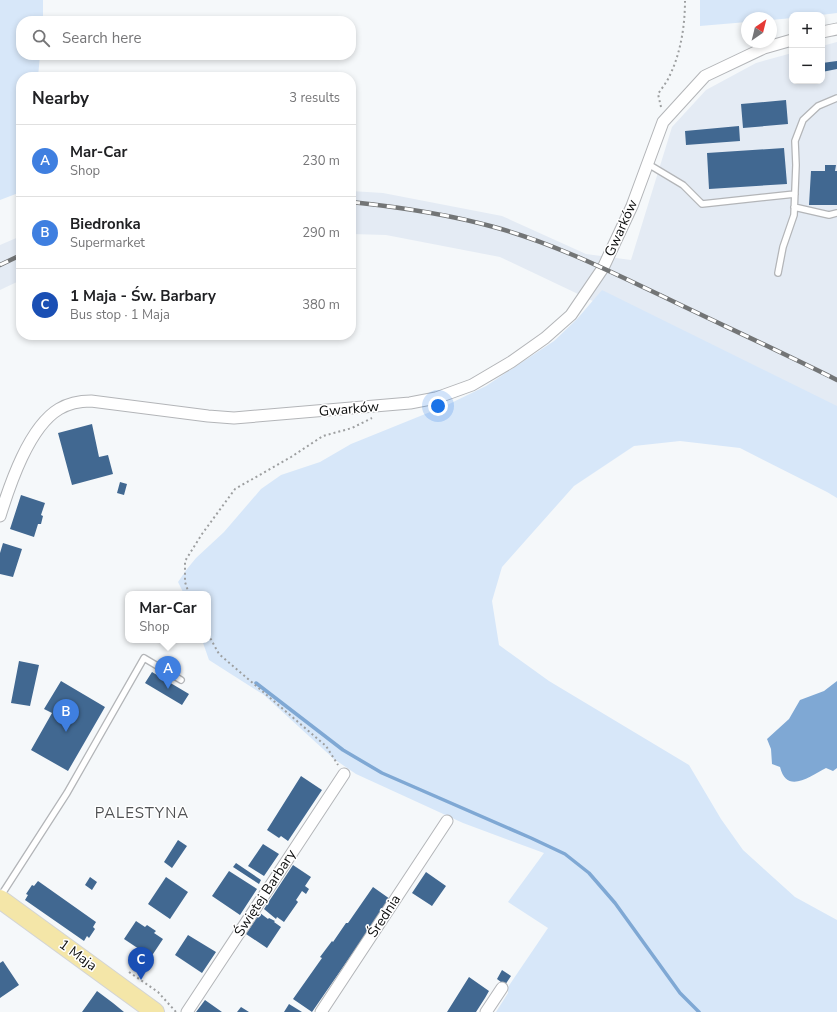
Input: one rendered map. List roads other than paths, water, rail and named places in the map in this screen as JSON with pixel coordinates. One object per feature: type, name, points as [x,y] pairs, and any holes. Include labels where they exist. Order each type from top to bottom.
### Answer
[{"type":"main road","name":"1 Maja","points":[[0,898],[155,1012]]},
{"type":"street","points":[[825,31],[837,28]]},
{"type":"street","name":"Gwarków","points":[[0,516],[12,479],[27,448],[38,430],[53,413],[60,408],[78,401],[91,401],[194,415],[234,418],[378,407],[436,398],[472,385],[511,362],[545,338],[571,315],[603,268],[632,206],[663,122],[705,76],[764,48],[789,41]]},
{"type":"street","name":"Świętej Barbary","points":[[187,1012],[344,774]]},
{"type":"street","name":"Średnia","points":[[321,1012],[447,821]]},
{"type":"street","points":[[486,1012],[502,988]]},
{"type":"lane","points":[[778,273],[783,247],[794,215],[795,141],[803,120],[818,106],[837,98]]},
{"type":"lane","points":[[648,164],[683,185],[702,204],[795,194]]},
{"type":"lane","points":[[794,207],[830,215],[837,213]]},
{"type":"lane","points":[[0,898],[67,794],[144,658],[180,680]]},
{"type":"water","points":[[837,681],[837,768],[833,771],[826,768],[800,781],[793,782],[788,780],[783,775],[780,767],[772,764],[771,749],[767,739],[789,719],[800,700],[824,691]]},
{"type":"waterway","points":[[256,683],[343,750],[382,773],[565,854],[589,873],[615,903],[680,993],[699,1012]]},
{"type":"railway","points":[[356,203],[459,218],[516,233],[559,249],[621,276],[837,380]]},
{"type":"railway","points":[[0,265],[16,257]]},
{"type":"place","name":"Mar-Car","points":[[168,689]]},
{"type":"place","name":"Biedronka","points":[[66,732]]},
{"type":"place","name":"1 Maja - Św. Barbary","points":[[141,980]]},
{"type":"district","name":"PALESTYNA","points":[[142,813]]}]
